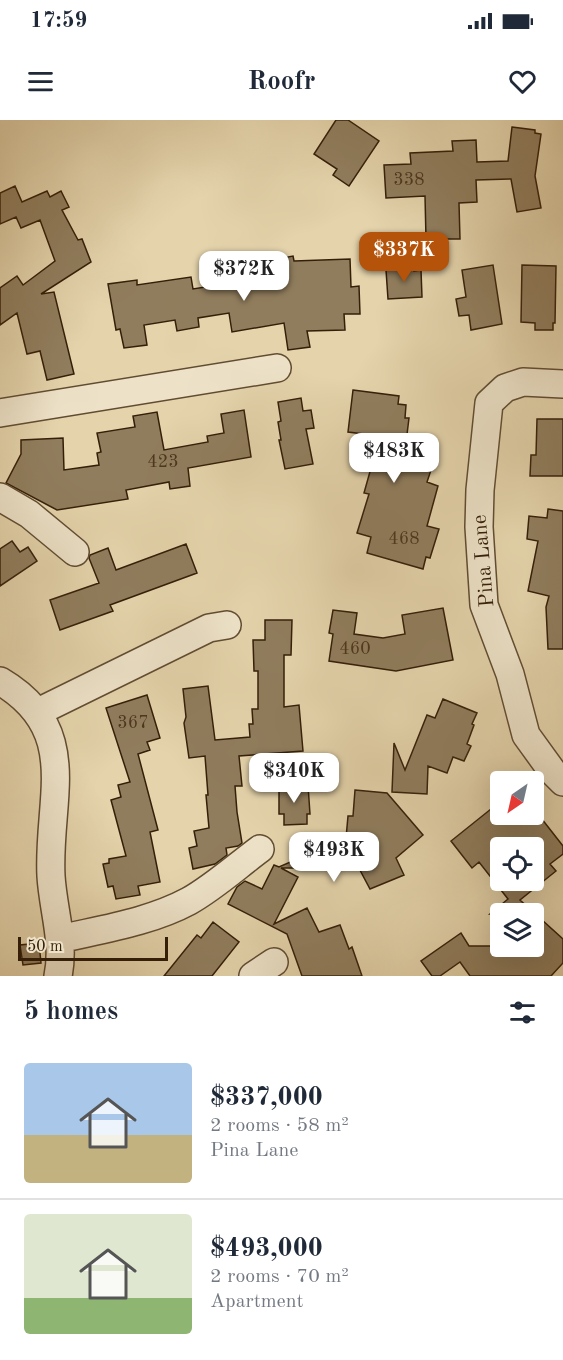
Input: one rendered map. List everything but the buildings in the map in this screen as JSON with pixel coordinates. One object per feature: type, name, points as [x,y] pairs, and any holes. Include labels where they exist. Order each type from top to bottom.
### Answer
[{"type":"street","points":[[0,413],[277,368]]},
{"type":"street","name":"Pina Lane","points":[[563,384],[523,382],[505,388],[489,403],[480,490],[479,527],[484,605],[510,674],[526,735],[552,771],[563,782]]},
{"type":"street","points":[[0,497],[29,514],[75,552]]},
{"type":"street","points":[[38,712],[209,628],[227,625]]},
{"type":"street","points":[[0,681],[16,690],[38,712],[52,745],[56,770],[50,849],[51,881],[60,939],[61,963],[58,976]]},
{"type":"street","points":[[60,939],[172,909],[190,900],[260,849]]}]
